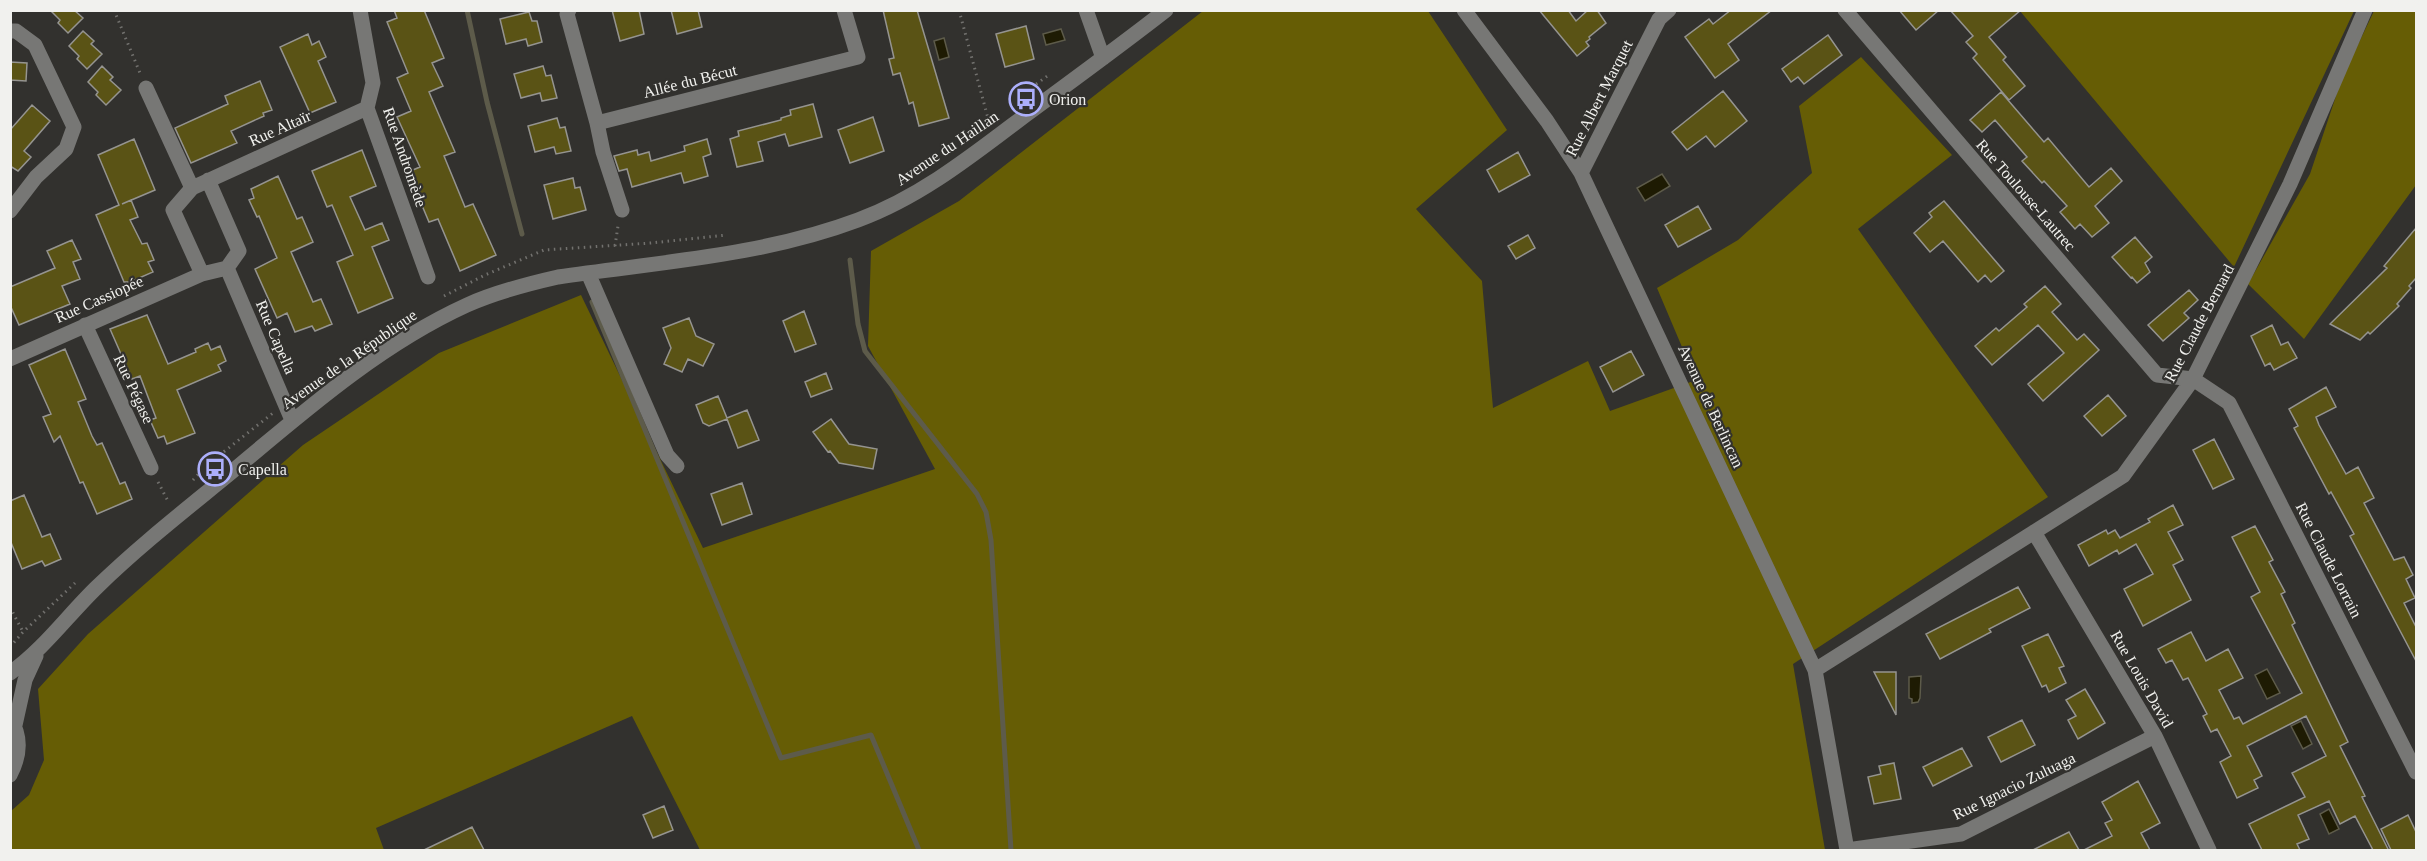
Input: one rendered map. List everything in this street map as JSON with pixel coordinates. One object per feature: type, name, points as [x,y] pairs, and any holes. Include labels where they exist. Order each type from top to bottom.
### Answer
[{"type":"street","name":"Rue Andromède","points":[[360,10],[373,83],[367,108],[428,277]]},
{"type":"street","points":[[569,10],[567,14],[603,152],[622,210]]},
{"type":"street","name":"Allée du Bécut","points":[[597,123],[858,57],[844,10]]},
{"type":"street","points":[[1086,10],[1102,58]]},
{"type":"street","name":"Avenue du Haillan","points":[[858,220],[913,195],[941,178],[1166,10]]},
{"type":"street","name":"Avenue de Berlincan","points":[[1464,10],[1547,121],[1581,173],[1815,670],[1847,850]]},
{"type":"street","name":"Rue Albert Marquet","points":[[1581,173],[1659,20],[1669,10]]},
{"type":"street","name":"Rue Toulouse-Lautrec","points":[[1845,10],[2157,375],[2193,379]]},
{"type":"street","name":"Rue Claude Bernard","points":[[1815,670],[2123,477],[2193,379],[2290,184],[2365,10]]},
{"type":"street","points":[[10,211],[36,177],[66,149],[74,127],[35,45],[13,31]]},
{"type":"street","points":[[146,88],[192,188]]},
{"type":"street","name":"Rue Altaïr","points":[[208,180],[367,108]]},
{"type":"street","points":[[208,180],[239,251],[226,268],[202,274],[173,210],[192,188],[208,180]]},
{"type":"street","name":"Avenue de la République","points":[[10,673],[40,648],[98,586],[292,420],[388,351],[441,317],[499,293],[558,277],[745,251],[794,240],[858,220]]},
{"type":"street","name":"Rue Capella","points":[[226,268],[292,420]]},
{"type":"street","points":[[588,273],[667,455],[677,466]]},
{"type":"street","name":"Rue Cassiopée","points":[[10,359],[202,274]]},
{"type":"street","name":"Rue Pégase","points":[[85,325],[151,468]]},
{"type":"street","name":"Rue Claude Lorrain","points":[[2193,379],[2229,403],[2416,772]]},
{"type":"street","name":"Rue Louis David","points":[[2034,532],[2155,736],[2209,850]]},
{"type":"street","name":"Avenue de la République","points":[[10,775],[18,759],[19,742],[13,722],[25,680],[40,648]]},
{"type":"street","name":"Rue Ignacio Zuluaga","points":[[1847,850],[1961,834],[2155,736]]},
{"type":"path","points":[[114,10],[146,88]]},
{"type":"path","points":[[958,10],[990,125],[997,118]]},
{"type":"path","points":[[1010,104],[1053,72]]},
{"type":"path","points":[[615,246],[622,210]]},
{"type":"path","points":[[437,300],[485,275],[544,250],[728,235]]},
{"type":"path","points":[[192,481],[207,465],[285,404]]},
{"type":"path","points":[[151,468],[176,518]]},
{"type":"path","points":[[169,503],[177,496]]},
{"type":"path","points":[[10,647],[22,632],[75,583]]},
{"type":"path","points":[[10,607],[22,632]]},
{"type":"shaded area","points":[[1203,11],[1428,11],[1507,130],[1416,209],[1482,281],[1493,408],[1588,361],[1610,411],[1696,380],[1657,288],[1738,240],[1812,173],[1799,106],[1861,57],[1952,155],[1858,229],[2048,497],[1793,664],[1825,850],[700,850],[632,716],[376,828],[384,850],[11,850],[11,811],[29,795],[44,760],[38,689],[88,634],[303,445],[439,353],[581,295],[703,548],[935,469],[868,346],[871,251],[959,201]]},
{"type":"shaded area","points":[[2020,11],[2354,11],[2234,267]]},
{"type":"shaded area","points":[[2374,11],[2416,11],[2416,185],[2304,339],[2248,284],[2310,174],[2342,78]]},
{"type":"shaded area","points":[[1061,29],[1065,40],[1046,45],[1043,34]]},
{"type":"shaded area","points":[[944,38],[949,57],[939,60],[934,41]]},
{"type":"shaded area","points":[[1662,174],[1670,186],[1645,201],[1637,188]]},
{"type":"shaded area","points":[[2267,669],[2280,693],[2267,699],[2255,675]]},
{"type":"shaded area","points":[[1921,676],[1920,698],[1918,702],[1912,703],[1912,699],[1909,698],[1909,677]]},
{"type":"shaded area","points":[[2301,721],[2312,744],[2303,749],[2291,726]]},
{"type":"shaded area","points":[[2329,809],[2339,829],[2329,834],[2320,814]]},
{"type":"building","points":[[50,10],[74,10],[83,18],[68,33]]},
{"type":"building","points":[[394,10],[424,10],[444,58],[432,63],[443,86],[429,92],[455,152],[444,156],[465,207],[473,204],[496,255],[460,271],[438,219],[429,222],[408,172],[420,167],[397,117],[411,111],[397,78],[408,73],[387,22],[397,18]]},
{"type":"building","points":[[612,10],[639,10],[644,34],[620,41]]},
{"type":"building","points":[[671,10],[698,10],[702,27],[677,34]]},
{"type":"building","points":[[883,10],[917,10],[949,118],[919,126],[913,102],[909,104],[900,73],[893,75],[889,59],[894,58]]},
{"type":"building","points":[[1539,10],[1568,10],[1576,21],[1588,10],[1597,10],[1606,23],[1589,37],[1590,39],[1586,42],[1589,46],[1577,56]]},
{"type":"building","points":[[1731,10],[1772,10],[1728,44],[1739,60],[1715,78],[1685,37],[1709,19],[1713,24]]},
{"type":"building","points":[[1899,10],[1939,10],[1916,30]]},
{"type":"building","points":[[1950,10],[2021,10],[1989,37],[2006,57],[2003,60],[2025,86],[2009,100],[1973,58],[1977,54],[1966,42],[1973,36]]},
{"type":"building","points":[[529,12],[532,21],[537,21],[542,42],[528,46],[526,39],[506,44],[500,19]]},
{"type":"building","points":[[1026,26],[1034,59],[1005,67],[996,34]]},
{"type":"building","points":[[83,31],[94,41],[91,44],[102,54],[87,69],[69,46]]},
{"type":"building","points":[[308,34],[312,45],[319,41],[326,57],[318,61],[336,102],[310,113],[280,47]]},
{"type":"building","points":[[1828,35],[1842,55],[1804,84],[1798,77],[1791,82],[1782,69]]},
{"type":"building","points":[[10,62],[27,63],[26,81],[10,80]]},
{"type":"building","points":[[102,66],[113,77],[110,80],[121,90],[106,105],[88,82]]},
{"type":"building","points":[[543,66],[546,76],[551,75],[557,98],[542,101],[540,93],[521,98],[514,74]]},
{"type":"building","points":[[260,81],[272,110],[231,131],[237,143],[191,163],[175,128],[228,104],[225,96]]},
{"type":"building","points":[[1723,91],[1747,121],[1715,147],[1706,136],[1687,150],[1672,132]]},
{"type":"building","points":[[2001,92],[2044,142],[2048,138],[2089,187],[2111,168],[2122,181],[2095,206],[2109,223],[2092,237],[2080,224],[2075,229],[2060,212],[2067,206],[2022,161],[2027,157],[1995,120],[1982,132],[1970,120]]},
{"type":"building","points":[[813,104],[822,137],[789,146],[785,134],[758,142],[763,161],[737,167],[730,139],[739,136],[738,131],[781,120],[791,115],[790,110]]},
{"type":"building","points":[[32,105],[50,121],[24,151],[31,157],[18,171],[10,166],[10,130]]},
{"type":"building","points":[[873,117],[884,151],[850,163],[838,130]]},
{"type":"building","points":[[557,118],[560,128],[565,127],[571,151],[556,154],[554,147],[535,152],[528,126]]},
{"type":"building","points":[[134,139],[155,190],[131,200],[138,217],[130,220],[142,244],[147,243],[154,260],[148,262],[153,272],[130,282],[124,282],[96,215],[119,205],[98,155]]},
{"type":"building","points":[[707,139],[711,154],[703,157],[708,176],[684,183],[681,173],[632,187],[627,169],[619,171],[614,156],[637,150],[638,155],[649,152],[651,161],[685,151],[684,146]]},
{"type":"building","points":[[362,150],[376,186],[350,197],[365,230],[382,223],[389,240],[372,247],[393,298],[358,313],[337,262],[353,255],[332,205],[327,207],[312,171]]},
{"type":"building","points":[[1518,152],[1530,175],[1499,192],[1487,170]]},
{"type":"building","points":[[278,176],[297,219],[302,217],[313,242],[291,252],[313,302],[321,299],[332,324],[315,331],[312,326],[295,332],[287,313],[277,318],[255,269],[277,258],[259,216],[257,217],[249,200],[254,198],[251,189]]},
{"type":"building","points":[[573,178],[575,188],[580,187],[586,210],[553,219],[544,185]]},
{"type":"building","points":[[1944,201],[2004,271],[1991,282],[1985,275],[1978,282],[1943,241],[1930,252],[1914,233],[1932,217],[1929,213]]},
{"type":"building","points":[[1698,206],[1711,229],[1678,247],[1665,225]]},
{"type":"building","points":[[2416,228],[2416,278],[2409,286],[2411,288],[2397,304],[2399,306],[2370,334],[2368,332],[2360,340],[2330,324],[2387,268],[2384,266]]},
{"type":"building","points":[[1528,235],[1535,248],[1516,259],[1508,246]]},
{"type":"building","points":[[2135,237],[2152,257],[2145,263],[2150,272],[2137,283],[2112,257]]},
{"type":"building","points":[[72,240],[81,259],[73,262],[80,279],[62,286],[70,304],[19,325],[10,305],[10,287],[55,268],[47,251]]},
{"type":"building","points":[[2045,286],[2061,304],[2052,312],[2077,340],[2084,334],[2099,350],[2043,401],[2028,384],[2064,353],[2038,325],[1992,365],[1975,346],[1996,328],[1999,331],[2027,307],[2024,304]]},
{"type":"building","points":[[2189,290],[2198,300],[2184,313],[2189,318],[2163,341],[2148,325]]},
{"type":"building","points":[[804,311],[816,344],[795,352],[783,321]]},
{"type":"building","points":[[147,315],[168,364],[196,352],[195,349],[208,343],[211,350],[220,346],[226,361],[218,365],[221,371],[177,390],[195,433],[167,444],[164,436],[158,438],[150,420],[156,418],[140,376],[132,379],[110,329]]},
{"type":"building","points":[[689,318],[696,336],[714,344],[703,366],[688,359],[682,372],[664,364],[671,348],[663,328]]},
{"type":"building","points":[[2272,325],[2281,345],[2288,342],[2297,358],[2274,370],[2270,363],[2265,366],[2251,336]]},
{"type":"building","points":[[65,349],[86,399],[78,402],[92,436],[97,445],[102,443],[120,484],[125,482],[132,499],[97,514],[83,482],[80,483],[60,436],[54,442],[43,417],[51,414],[29,365]]},
{"type":"building","points":[[1631,351],[1644,375],[1613,392],[1600,367]]},
{"type":"building","points":[[826,373],[832,389],[811,397],[805,382]]},
{"type":"building","points":[[2326,387],[2336,407],[2316,417],[2319,425],[2346,474],[2358,467],[2374,498],[2364,503],[2394,560],[2404,557],[2413,575],[2406,579],[2415,598],[2404,603],[2416,627],[2416,661],[2350,536],[2354,534],[2331,492],[2329,494],[2294,428],[2298,426],[2289,409]]},
{"type":"building","points":[[2108,395],[2126,416],[2102,436],[2084,416]]},
{"type":"building","points":[[718,396],[727,418],[747,410],[759,440],[738,448],[727,419],[709,426],[703,423],[696,405]]},
{"type":"building","points":[[831,419],[849,444],[877,449],[873,469],[839,463],[830,451],[828,452],[813,432]]},
{"type":"building","points":[[2214,439],[2234,479],[2213,489],[2193,450]]},
{"type":"building","points":[[742,483],[752,514],[722,525],[711,494]]},
{"type":"building","points":[[24,495],[42,537],[50,534],[61,559],[45,566],[42,561],[22,569],[10,540],[10,501]]},
{"type":"building","points":[[2173,505],[2183,525],[2168,532],[2183,560],[2173,565],[2191,600],[2143,626],[2124,589],[2153,574],[2136,544],[2119,554],[2117,550],[2089,566],[2078,545],[2106,530],[2108,534],[2115,530],[2120,538],[2150,522],[2148,519]]},
{"type":"building","points":[[2255,526],[2273,560],[2269,562],[2285,592],[2281,594],[2295,623],[2292,625],[2348,742],[2340,746],[2388,849],[2373,850],[2355,816],[2340,824],[2329,801],[2298,815],[2309,839],[2297,844],[2300,850],[2262,850],[2249,824],[2305,797],[2292,773],[2326,756],[2306,716],[2247,746],[2262,776],[2254,780],[2258,788],[2237,798],[2220,762],[2231,756],[2217,729],[2211,732],[2203,716],[2207,714],[2188,678],[2183,680],[2172,660],[2166,663],[2158,649],[2191,632],[2206,661],[2228,649],[2243,678],[2219,690],[2234,719],[2239,717],[2243,724],[2302,693],[2251,597],[2260,592],[2232,537]]},
{"type":"building","points":[[2018,587],[2030,608],[1989,629],[1991,632],[1940,659],[1926,634]]},
{"type":"building","points":[[2048,634],[2064,666],[2059,668],[2066,683],[2049,692],[2046,685],[2042,687],[2022,646]]},
{"type":"building","points":[[1874,672],[1896,672],[1896,715]]},
{"type":"building","points":[[2085,689],[2105,723],[2078,739],[2068,720],[2076,716],[2066,700]]},
{"type":"building","points":[[2022,720],[2035,745],[2001,762],[1988,737]]},
{"type":"building","points":[[1962,748],[1972,766],[1933,786],[1923,767]]},
{"type":"building","points":[[1894,763],[1901,799],[1874,804],[1868,777],[1881,774],[1879,766]]},
{"type":"building","points":[[2138,781],[2160,823],[2141,833],[2150,850],[2084,850],[2112,836],[2105,823],[2112,820],[2102,802]]},
{"type":"building","points":[[664,806],[673,830],[653,838],[643,815]]},
{"type":"building","points":[[2408,815],[2416,832],[2416,850],[2391,850],[2381,829]]},
{"type":"building","points":[[472,827],[484,850],[424,850]]},
{"type":"building","points":[[2069,832],[2079,850],[2033,850]]},
{"type":"waterway","points":[[467,10],[487,102],[522,234]]},
{"type":"waterway","points":[[850,260],[858,324],[865,351],[977,494],[986,512],[991,540],[1011,850]]},
{"type":"waterway","points":[[592,302],[781,758],[871,735],[919,850]]},
{"type":"place","name":"Orion","points":[[1026,99]]},
{"type":"place","name":"Capella","points":[[215,469]]}]
